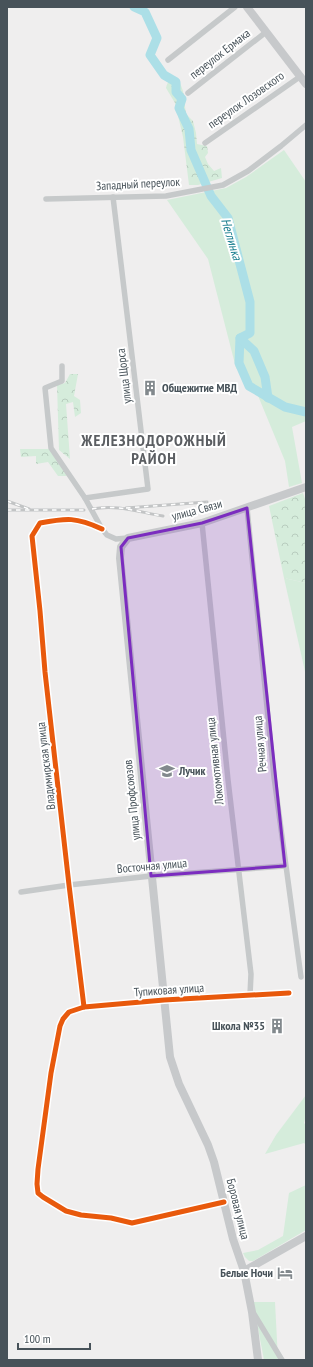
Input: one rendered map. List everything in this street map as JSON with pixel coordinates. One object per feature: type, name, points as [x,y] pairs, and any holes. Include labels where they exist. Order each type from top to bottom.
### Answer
[{"type":"main road","points":[[246,7],[306,84]]},
{"type":"main road","name":"улица Связи","points":[[128,538],[202,524],[306,487]]},
{"type":"main road","name":"улица Профсоюзов","points":[[128,538],[121,547],[120,558],[151,876],[172,1062]]},
{"type":"main road","name":"Боровая улица","points":[[172,1062],[179,1084],[208,1145],[235,1246],[244,1272],[252,1312]]},
{"type":"main road","points":[[244,1272],[306,1236]]},
{"type":"main road","points":[[252,1312],[258,1360]]},
{"type":"street","points":[[168,60],[235,7]]},
{"type":"street","name":"переулок Ермака","points":[[188,93],[266,32]]},
{"type":"street","name":"переулок Лозовского","points":[[204,142],[300,76]]},
{"type":"street","name":"Западный переулок","points":[[46,199],[113,196],[166,196],[224,185],[248,171],[306,125]]},
{"type":"street","name":"улица Щорса","points":[[85,498],[148,489],[113,196]]},
{"type":"street","points":[[62,366],[62,381],[45,388],[51,448],[85,498],[102,529],[107,535],[116,539],[128,538]]},
{"type":"street","name":"Речная улица","points":[[247,508],[268,705],[274,777],[301,977]]},
{"type":"street","name":"Владимирская улица","points":[[84,1008],[45,672],[32,536],[40,523],[63,519],[82,521],[102,529]]},
{"type":"street","name":"Локомотивная улица","points":[[202,524],[228,780],[251,974],[250,995]]},
{"type":"street","name":"Восточная улица","points":[[21,892],[151,876],[285,866]]},
{"type":"street","name":"Тупиковая улица","points":[[224,1202],[132,1223],[111,1218],[92,1217],[66,1211],[38,1193],[38,1169],[51,1073],[60,1026],[63,1019],[69,1012],[84,1008],[164,1000],[289,993]]},
{"type":"street","name":"Боровая улица","points":[[252,1312],[282,1360]]},
{"type":"highlighted area","points":[[247,508],[285,866],[151,876],[121,547],[128,538],[202,523]]},
{"type":"green space","points":[[179,80],[183,91],[186,114],[193,121],[197,144],[207,146],[208,153],[205,157],[208,164],[214,171],[221,168],[222,178],[198,185],[189,185],[183,137],[175,103],[166,88],[169,82]]},
{"type":"green space","points":[[284,150],[306,182],[306,421],[292,427],[302,483],[289,487],[285,461],[254,386],[236,368],[208,259],[167,200],[226,188],[246,177]]},
{"type":"green space","points":[[70,374],[78,374],[74,396],[80,400],[81,413],[75,417],[73,402],[66,404],[70,459],[59,450],[57,385],[65,383]]},
{"type":"green space","points":[[20,449],[49,449],[67,476],[58,476],[48,462],[36,464],[36,456],[21,457]]},
{"type":"green space","points":[[303,493],[306,502],[306,583],[284,578],[269,506]]},
{"type":"green space","points":[[284,578],[306,583],[306,676]]},
{"type":"green space","points":[[306,1095],[306,1115],[304,1123],[306,1125],[306,1145],[304,1143],[265,1154],[276,1135]]},
{"type":"green space","points":[[306,1185],[306,1230],[253,1261],[249,1261],[243,1253],[258,1250],[283,1236],[289,1193]]},
{"type":"green space","points":[[253,1302],[275,1302],[278,1360],[264,1360]]},
{"type":"waterway","name":"Неглинка","points":[[134,7],[145,12],[157,38],[150,55],[164,75],[176,82],[176,92],[182,99],[179,108],[189,129],[191,150],[211,196],[228,218],[250,302],[250,333],[240,338],[239,363],[249,386],[285,407],[306,412]]},
{"type":"waterway","points":[[240,338],[254,351],[265,377],[268,398]]},
{"type":"railway","points":[[7,501],[29,509]]},
{"type":"railway","points":[[126,508],[207,502]]},
{"type":"railway","points":[[92,509],[110,507],[163,516]]},
{"type":"railway","points":[[7,510],[84,510]]},
{"type":"cycle path","points":[[84,1007],[45,672],[32,536],[40,523],[57,520],[85,522],[102,529]]},
{"type":"cycle path","points":[[224,1202],[132,1223],[111,1218],[81,1215],[66,1211],[38,1193],[38,1169],[51,1073],[60,1026],[63,1019],[69,1012],[84,1007],[164,1000],[289,993]]},
{"type":"place","name":"Общежитие МВД","points":[[150,388]]},
{"type":"place","name":"Лучик","points":[[167,771]]},
{"type":"place","name":"Школа №35","points":[[277,1026]]},
{"type":"place","name":"Белые Ночи","points":[[285,1273]]},
{"type":"district","name":"ЖЕЛЕЗНОДОРОЖНЫЙ РАЙОН","points":[[154,449]]}]
